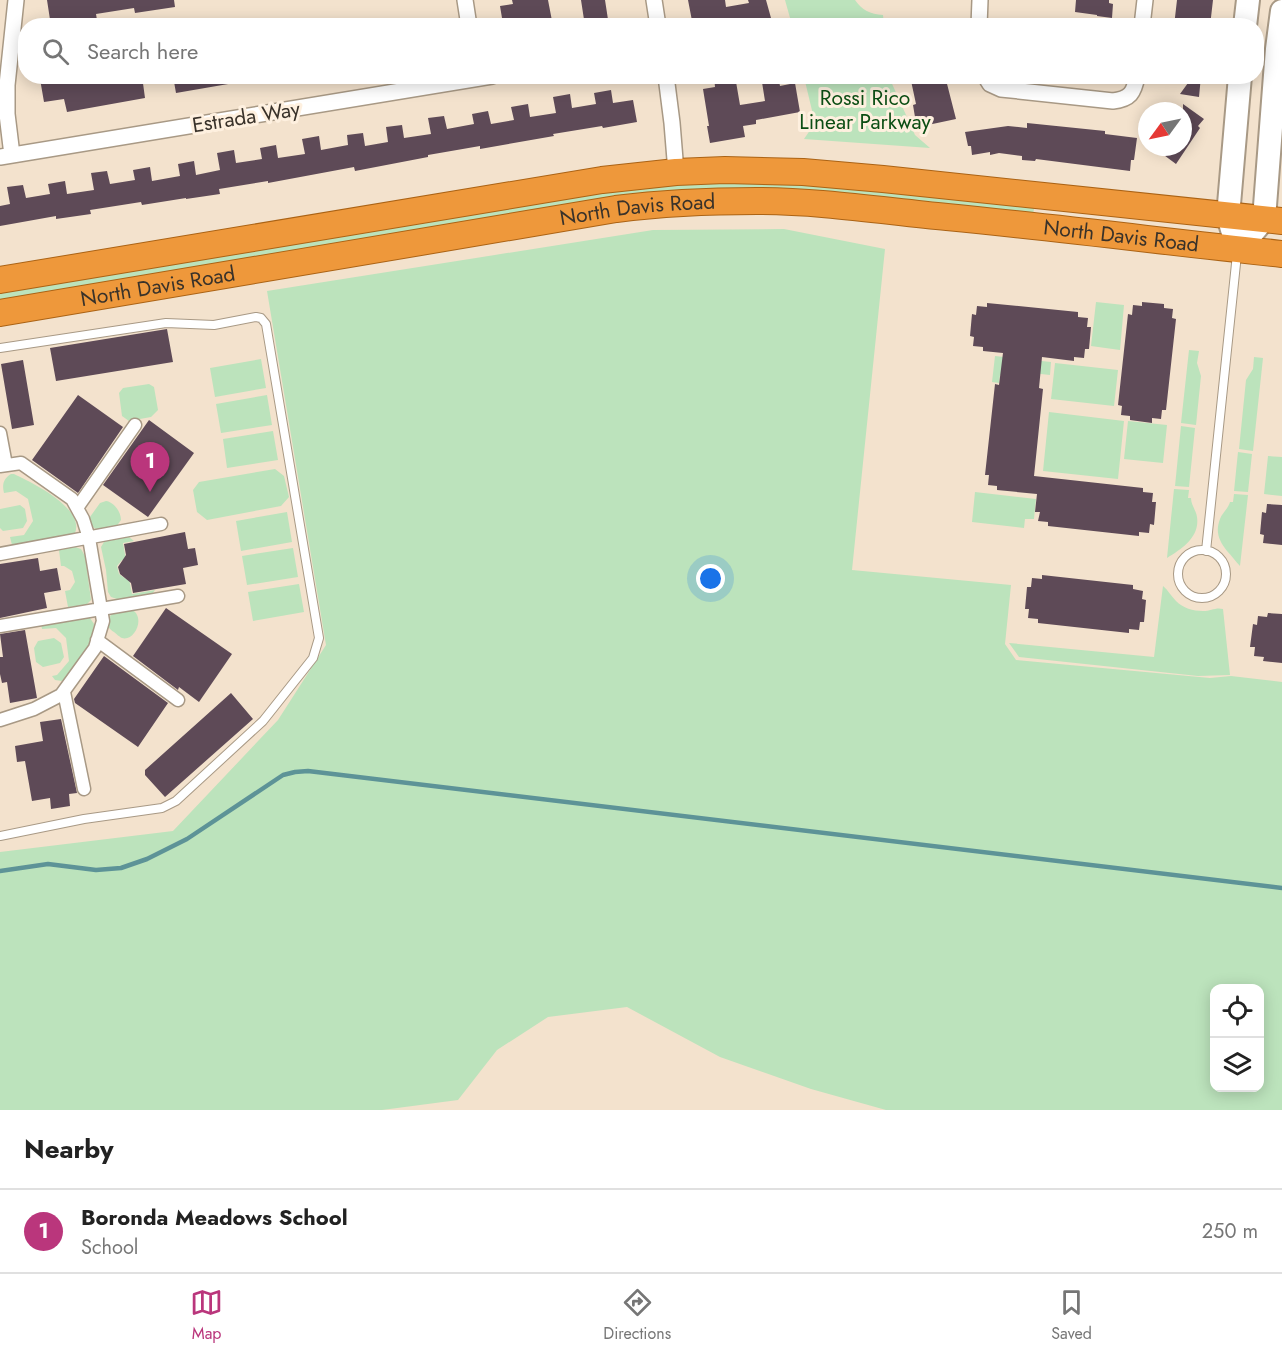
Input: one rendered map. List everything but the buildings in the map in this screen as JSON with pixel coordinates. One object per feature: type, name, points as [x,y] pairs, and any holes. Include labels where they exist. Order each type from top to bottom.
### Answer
[{"type":"highway","name":"North Davis Road","points":[[0,280],[602,180],[676,172],[734,170],[814,173],[1273,220]]},
{"type":"highway","name":"North Davis Road","points":[[0,313],[616,209],[697,202],[759,201],[817,204],[1282,254]]},
{"type":"main road","points":[[1246,18],[1248,0]]},
{"type":"main road","points":[[1239,84],[1228,216],[1238,250],[1273,220],[1277,49],[1282,11]]},
{"type":"street","points":[[6,156],[8,65],[16,0]]},
{"type":"street","points":[[465,0],[468,18]]},
{"type":"street","points":[[654,0],[657,18]]},
{"type":"street","points":[[979,18],[980,0]]},
{"type":"street","points":[[1143,18],[1144,0]]},
{"type":"street","name":"Estrada Way","points":[[6,156],[440,84]]},
{"type":"street","points":[[667,84],[676,172]]},
{"type":"street","points":[[990,84],[1001,89],[1113,100],[1130,96],[1135,84]]},
{"type":"street","points":[[77,508],[135,425]]},
{"type":"street","points":[[0,433],[3,466],[21,463],[72,499],[77,508],[89,538],[103,621],[95,648],[61,695],[34,709],[0,720]]},
{"type":"street","points":[[0,554],[161,524]]},
{"type":"street","points":[[0,626],[178,596]]},
{"type":"street","points":[[97,640],[178,700]]},
{"type":"street","points":[[64,692],[84,789]]},
{"type":"lane","points":[[1206,551],[1238,250]]},
{"type":"lane","points":[[0,348],[166,323],[214,325],[261,318],[266,324],[319,638],[314,658],[263,721],[176,801],[162,808],[84,819],[0,836]]},
{"type":"lane","points":[[1206,551],[1219,558],[1226,571],[1226,578],[1224,585],[1213,596],[1199,598],[1192,596],[1181,585],[1179,569],[1192,553],[1206,551]]},
{"type":"green space","name":"Rossi Rico Linear Parkway","points":[[785,0],[855,0],[867,11],[883,15],[883,18],[790,18]]},
{"type":"green space","name":"Rossi Rico Linear Parkway","points":[[806,84],[892,84],[915,135],[930,148],[804,139],[815,123]]},
{"type":"green space","points":[[776,179],[1035,204],[1033,214],[745,191],[0,302],[0,289],[588,189]]},
{"type":"green space","points":[[784,229],[885,249],[852,570],[1011,585],[1005,644],[1016,660],[1210,678],[1231,676],[1282,682],[1282,1110],[886,1110],[811,1089],[720,1057],[627,1007],[548,1017],[497,1050],[458,1100],[382,1110],[0,1110],[0,852],[173,831],[278,720],[326,645],[267,291],[653,230]]},
{"type":"green space","points":[[1096,302],[1124,305],[1120,350],[1091,346]]},
{"type":"green space","points":[[1189,350],[1199,351],[1197,363],[1201,376],[1196,425],[1181,423]]},
{"type":"green space","points":[[995,356],[1051,362],[1050,375],[1005,370],[1004,375],[1000,375],[999,383],[992,382]]},
{"type":"green space","points":[[1254,357],[1263,358],[1253,451],[1239,449],[1246,380],[1253,369]]},
{"type":"green space","points":[[261,359],[266,388],[215,397],[210,368]]},
{"type":"green space","points":[[1055,363],[1118,370],[1114,406],[1051,399]]},
{"type":"green space","points":[[149,384],[154,387],[158,410],[151,417],[129,421],[122,416],[119,393],[123,388]]},
{"type":"green space","points":[[267,395],[272,425],[221,433],[216,404]]},
{"type":"green space","points":[[1049,412],[1124,421],[1118,479],[1043,471]]},
{"type":"green space","points":[[1128,421],[1167,425],[1163,463],[1124,459]]},
{"type":"green space","points":[[1181,426],[1195,428],[1189,487],[1175,486]]},
{"type":"green space","points":[[273,431],[278,460],[227,468],[223,439]]},
{"type":"green space","points":[[1238,452],[1252,454],[1248,492],[1234,491]]},
{"type":"green space","points":[[1268,456],[1282,457],[1282,496],[1264,494]]},
{"type":"green space","points":[[275,469],[284,476],[289,497],[281,506],[207,520],[197,512],[193,490],[199,482]]},
{"type":"green space","points":[[11,474],[32,483],[65,505],[76,524],[75,533],[12,545],[10,537],[24,535],[33,521],[28,499],[16,491],[4,493],[4,482]]},
{"type":"green space","points":[[1174,489],[1189,490],[1188,498],[1191,498],[1197,524],[1196,531],[1189,542],[1167,558]]},
{"type":"green space","points":[[975,492],[1036,499],[1034,519],[1025,519],[1024,528],[972,522]]},
{"type":"green space","points":[[1234,494],[1248,495],[1240,566],[1224,547],[1218,532],[1220,519],[1230,502],[1233,502]]},
{"type":"green space","points":[[106,501],[112,503],[116,508],[121,520],[116,527],[96,529],[90,517],[100,503]]},
{"type":"green space","points":[[20,505],[25,509],[27,521],[23,528],[3,531],[0,528],[0,509]]},
{"type":"green space","points":[[287,512],[292,542],[241,551],[236,521]]},
{"type":"green space","points":[[129,537],[134,541],[123,543],[126,560],[122,560],[117,566],[119,574],[129,579],[132,594],[155,590],[152,594],[117,599],[111,597],[108,592],[101,547],[104,542]]},
{"type":"green space","points":[[75,547],[81,549],[85,556],[91,600],[86,605],[68,607],[65,591],[70,590],[75,582],[72,571],[61,566],[59,550]]},
{"type":"green space","points":[[293,548],[298,577],[247,585],[242,556]]},
{"type":"green space","points":[[299,584],[304,612],[253,621],[248,592]]},
{"type":"green space","points":[[1163,586],[1176,601],[1188,609],[1203,611],[1223,609],[1230,675],[1198,676],[1019,657],[1009,643],[1154,657]]},
{"type":"green space","points":[[130,609],[138,617],[137,627],[131,636],[122,638],[110,629],[107,621],[113,612]]},
{"type":"green space","points":[[90,618],[94,624],[87,647],[68,677],[62,681],[55,680],[52,676],[57,675],[69,661],[66,638],[56,628],[42,629],[41,624]]},
{"type":"green space","points":[[54,638],[61,643],[64,657],[60,663],[43,667],[36,662],[34,648],[38,641]]},
{"type":"waterway","points":[[0,871],[48,864],[96,870],[121,868],[147,859],[187,839],[283,775],[308,771],[1282,888]]},
{"type":"place","name":"Boronda Meadows School","points":[[150,492]]}]
